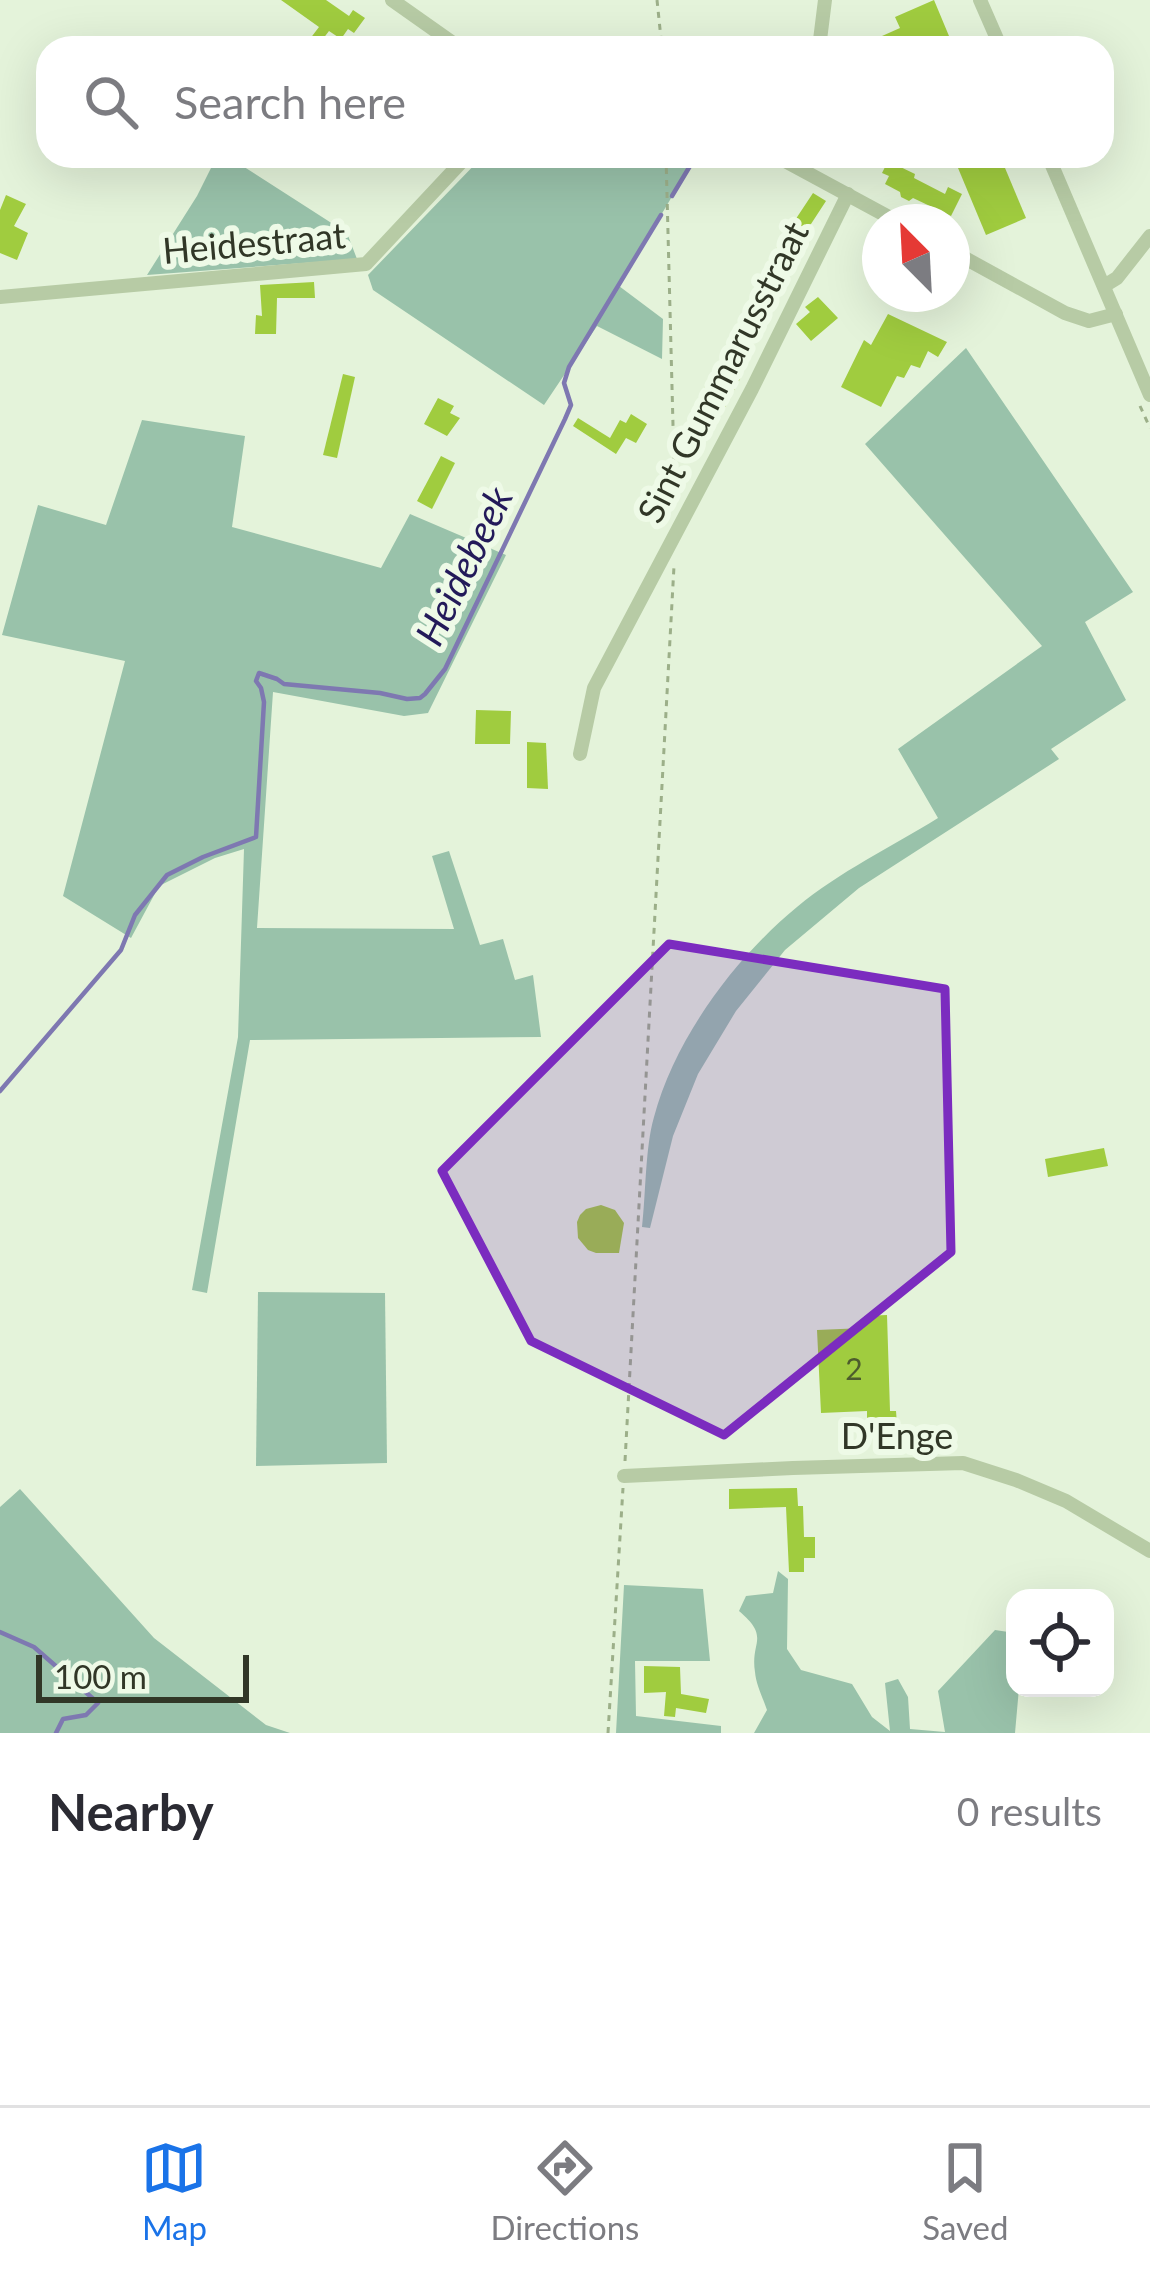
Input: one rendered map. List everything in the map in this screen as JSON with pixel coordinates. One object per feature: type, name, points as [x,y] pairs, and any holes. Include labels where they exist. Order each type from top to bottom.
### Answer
[{"type":"street","points":[[392,0],[443,36]]},
{"type":"street","points":[[820,36],[825,0]]},
{"type":"street","points":[[980,0],[996,36]]},
{"type":"street","name":"Heidestraat","points":[[0,297],[366,263],[456,168]]},
{"type":"street","name":"Sint Gummarusstraat","points":[[811,168],[866,204]]},
{"type":"street","points":[[1053,168],[1150,395]]},
{"type":"street","name":"Sint Gummarusstraat","points":[[580,754],[594,688],[752,389],[848,194]]},
{"type":"street","points":[[1104,286],[1117,278],[1150,236]]},
{"type":"street","points":[[970,261],[1065,313],[1089,321],[1116,314]]},
{"type":"street","name":"D'Enge","points":[[624,1476],[963,1463],[1066,1502],[1150,1551]]},
{"type":"path","points":[[657,0],[661,36]]},
{"type":"path","points":[[666,168],[676,529]]},
{"type":"path","points":[[608,1733],[675,555]]},
{"type":"highlighted area","points":[[669,944],[945,989],[951,1252],[724,1435],[531,1341],[442,1171]]},
{"type":"green space","points":[[211,168],[246,168],[347,233],[357,259],[147,275]]},
{"type":"green space","points":[[471,168],[689,168],[619,286],[663,319],[662,359],[597,326],[544,405],[373,290],[368,275]]},
{"type":"green space","points":[[966,348],[1133,592],[1085,622],[1126,700],[1051,749],[1059,759],[859,888],[785,950],[736,1011],[698,1074],[673,1136],[650,1228],[642,1227],[654,1117],[676,1058],[710,1002],[751,950],[813,894],[938,818],[898,749],[1042,646],[865,444]]},
{"type":"green space","points":[[142,420],[245,436],[232,527],[381,568],[410,514],[506,555],[428,713],[404,716],[273,692],[257,928],[454,929],[432,856],[449,851],[480,945],[503,939],[515,980],[533,975],[541,1037],[250,1040],[207,1293],[192,1290],[238,1037],[244,849],[159,886],[131,938],[63,896],[125,661],[2,635],[38,505],[106,525]]},
{"type":"green space","points":[[258,1292],[385,1293],[387,1463],[256,1466]]},
{"type":"green space","points":[[20,1489],[154,1638],[266,1725],[290,1733],[0,1733],[0,1507]]},
{"type":"green space","points":[[778,1571],[788,1579],[787,1649],[801,1670],[852,1684],[872,1717],[890,1731],[885,1683],[898,1679],[908,1697],[910,1729],[945,1732],[938,1691],[995,1630],[1006,1632],[1006,1697],[1018,1697],[1015,1733],[754,1733],[767,1710],[754,1662],[757,1634],[739,1611],[746,1596],[773,1593]]},
{"type":"green space","points":[[624,1585],[703,1589],[710,1661],[635,1661],[636,1716],[721,1726],[721,1733],[616,1733]]},
{"type":"building","points":[[281,0],[326,0],[349,16],[353,10],[365,18],[354,33],[348,29],[343,36],[329,31],[325,36],[312,36],[319,27]]},
{"type":"building","points":[[934,0],[949,36],[882,36],[900,28],[895,17]]},
{"type":"building","points":[[884,168],[903,168],[945,194],[948,187],[962,194],[957,204],[909,201],[885,184],[889,176],[882,173]]},
{"type":"building","points":[[958,168],[1005,168],[1026,218],[986,235]]},
{"type":"building","points":[[813,193],[826,201],[777,268],[768,261]]},
{"type":"building","points":[[6,195],[26,204],[14,226],[28,233],[17,260],[0,253],[0,210]]},
{"type":"building","points":[[314,282],[315,298],[277,298],[276,334],[255,334],[256,315],[262,316],[260,285]]},
{"type":"building","points":[[818,297],[838,318],[811,341],[796,324],[810,312],[805,307]]},
{"type":"building","points":[[888,314],[947,342],[938,357],[928,351],[920,368],[911,365],[904,378],[897,376],[881,407],[841,387],[864,340],[871,345]]},
{"type":"building","points":[[716,367],[741,377],[723,411],[699,397]]},
{"type":"building","points":[[343,374],[355,377],[337,458],[323,455]]},
{"type":"building","points":[[438,398],[454,406],[450,413],[460,418],[447,436],[424,424]]},
{"type":"building","points":[[631,414],[647,424],[636,443],[626,438],[616,454],[573,426],[578,418],[610,438],[620,420],[626,423]]},
{"type":"building","points":[[441,456],[455,463],[432,509],[417,501]]},
{"type":"building","points":[[476,710],[511,711],[510,744],[475,744]]},
{"type":"building","points":[[527,742],[546,743],[548,789],[527,788]]},
{"type":"building","points":[[1104,1148],[1108,1166],[1048,1177],[1045,1159]]},
{"type":"building","points":[[601,1205],[615,1210],[624,1223],[619,1253],[596,1253],[578,1238],[580,1215]]},
{"type":"building","points":[[887,1315],[890,1411],[896,1411],[897,1424],[867,1425],[867,1411],[821,1413],[817,1330],[864,1328],[864,1316]]},
{"type":"building","points":[[797,1488],[804,1537],[815,1537],[815,1558],[804,1558],[804,1572],[789,1572],[786,1507],[729,1509],[729,1489]]},
{"type":"building","points":[[644,1666],[680,1667],[681,1694],[709,1699],[706,1713],[676,1708],[675,1717],[664,1716],[666,1692],[644,1693]]},
{"type":"waterway","name":"Heidebeek","points":[[672,196],[689,168]]},
{"type":"waterway","name":"Heidebeek","points":[[0,1091],[121,950],[135,915],[167,875],[256,837],[264,702],[256,681],[259,673],[284,684],[407,699],[420,698],[445,669],[571,405],[564,383],[569,367],[661,215]]},
{"type":"waterway","points":[[0,1632],[34,1647],[98,1703],[86,1715],[63,1719],[56,1733]]}]
